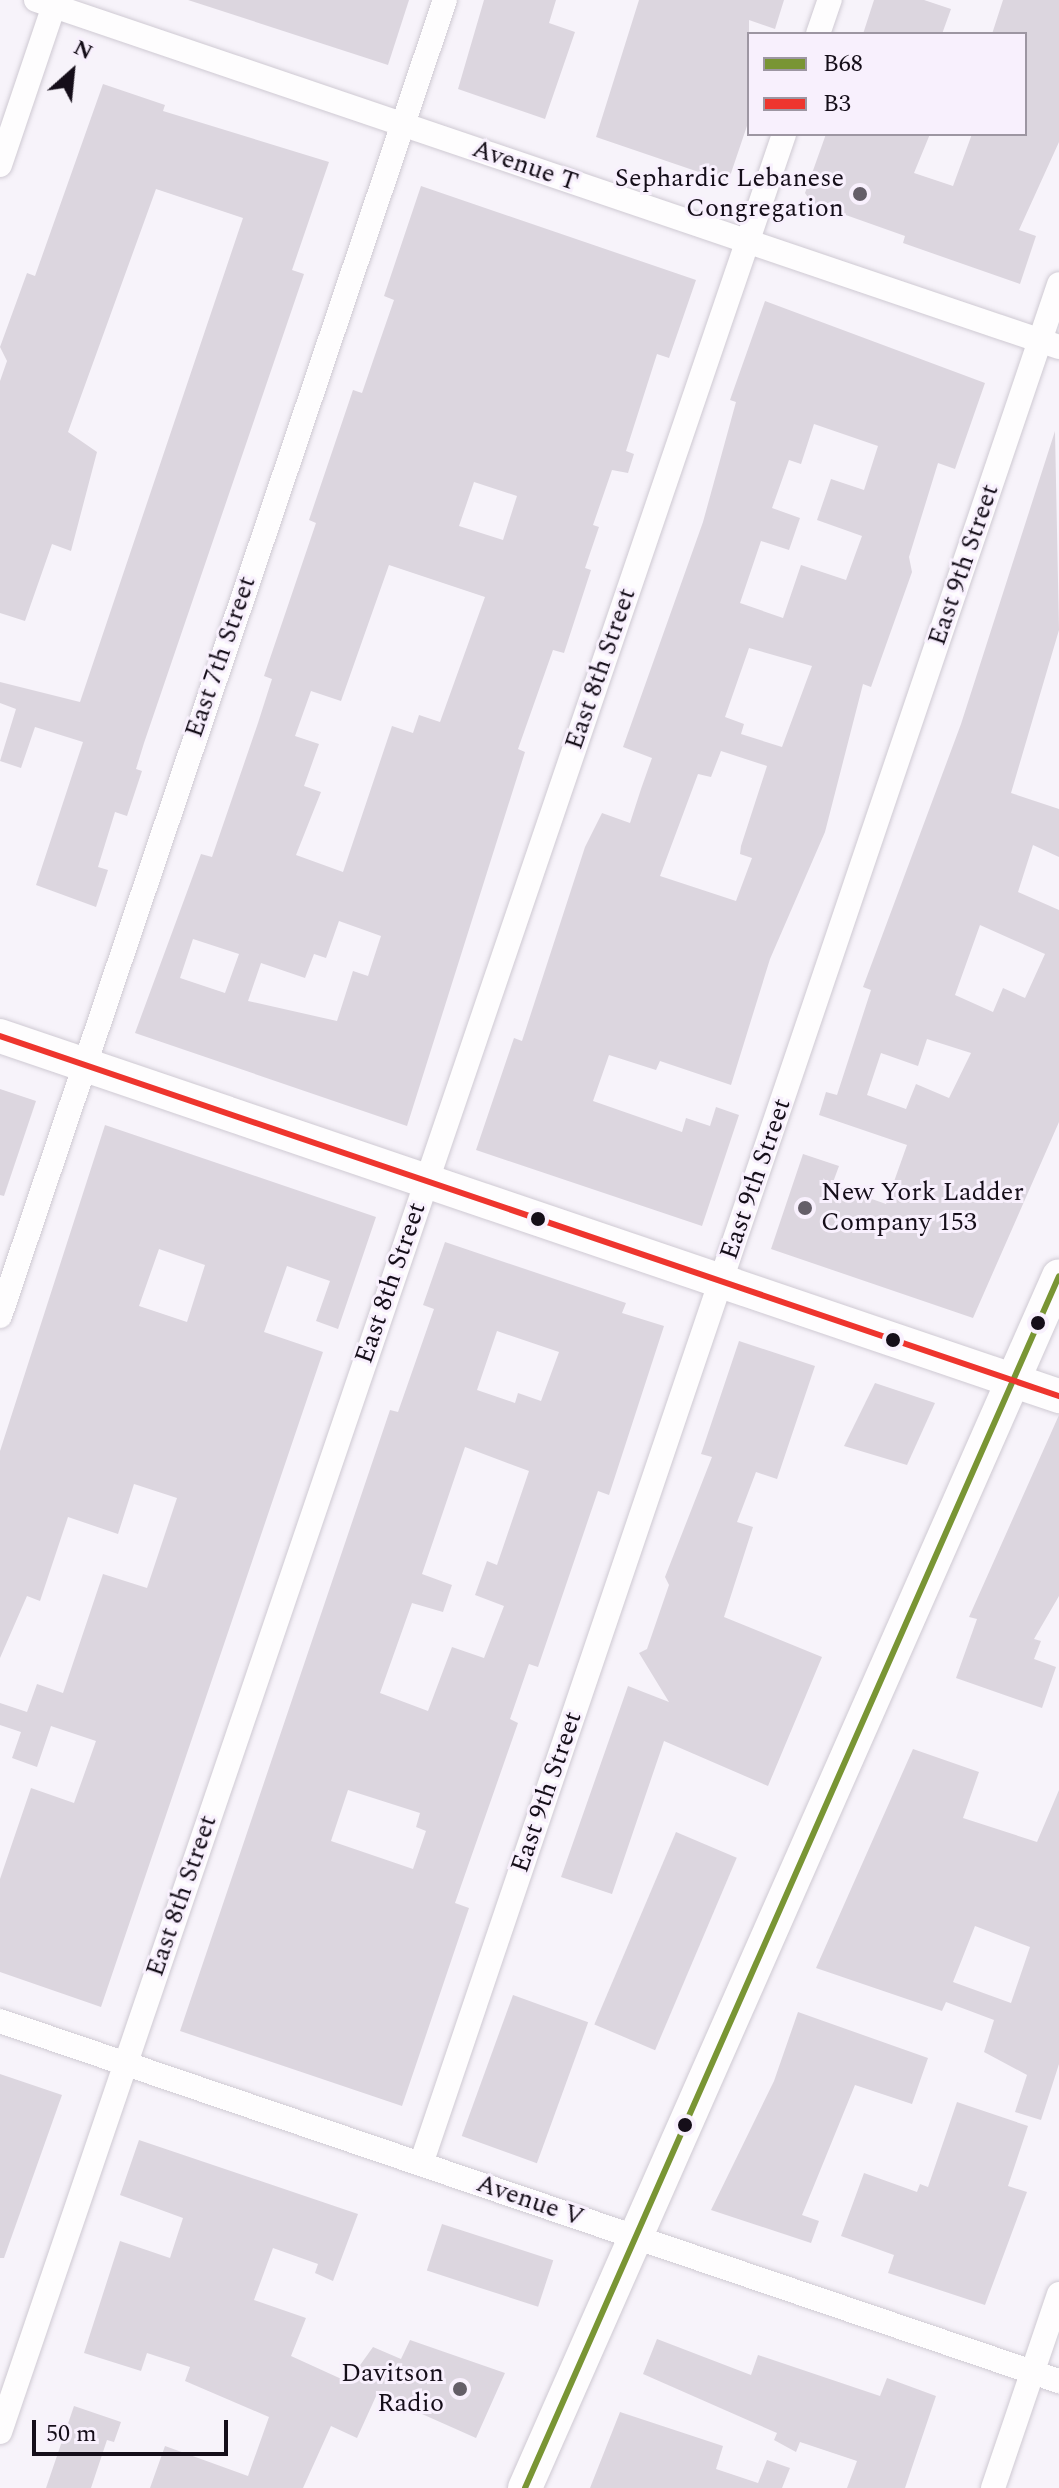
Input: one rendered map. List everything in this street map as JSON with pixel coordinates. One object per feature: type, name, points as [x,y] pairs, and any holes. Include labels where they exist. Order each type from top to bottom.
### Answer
[{"type":"main road","points":[[0,1036],[1059,1396]]},
{"type":"main road","points":[[525,2488],[1059,1276]]},
{"type":"street","name":"East 7th Street","points":[[0,1316],[445,0]]},
{"type":"street","points":[[819,32],[830,0]]},
{"type":"street","name":"Avenue T","points":[[49,2],[1049,344]]},
{"type":"street","points":[[0,165],[49,2]]},
{"type":"street","name":"East 8th Street","points":[[0,2432],[783,136]]},
{"type":"street","name":"East 9th Street","points":[[421,2164],[721,1281],[1049,344],[1059,284]]},
{"type":"street","name":"Avenue V","points":[[0,2021],[1059,2381]]},
{"type":"street","points":[[993,2488],[1059,2294]]},
{"type":"building","points":[[188,0],[409,0],[388,65]]},
{"type":"building","points":[[484,0],[556,0],[549,23],[575,32],[545,119],[458,89]]},
{"type":"building","points":[[639,0],[784,0],[775,29],[749,20],[747,126],[728,182],[596,137]]},
{"type":"building","points":[[874,0],[924,0],[951,9],[943,32],[864,32]]},
{"type":"building","points":[[1003,0],[1059,0],[1059,142],[1019,230],[1036,236],[1020,284],[903,243],[905,236],[812,203],[805,193],[825,136],[929,136],[914,173],[953,186],[971,136],[1027,136],[1027,32],[993,32]]},
{"type":"building","points":[[103,84],[165,105],[163,111],[329,162],[292,270],[304,274],[144,743],[136,769],[142,771],[127,816],[115,812],[98,867],[108,870],[96,907],[36,885],[83,742],[35,727],[21,768],[0,761],[16,709],[0,703],[0,682],[80,702],[243,218],[156,189],[68,432],[97,452],[71,551],[52,544],[25,621],[0,613],[0,381],[7,361],[0,347],[27,273],[35,276]]},
{"type":"building","points":[[421,186],[696,280],[669,358],[657,354],[626,451],[634,454],[628,473],[612,470],[593,525],[599,527],[585,568],[591,570],[564,653],[553,650],[518,749],[525,752],[407,1126],[135,1033],[201,854],[212,857],[258,723],[272,679],[264,676],[316,523],[309,520],[353,390],[362,393],[394,300],[384,296]],"holes":[[[474,482],[517,496],[503,540],[459,526]],[[389,565],[485,597],[440,722],[419,715],[413,733],[392,726],[343,872],[296,855],[321,792],[304,786],[319,744],[295,736],[311,691],[341,701]],[[339,921],[381,936],[368,976],[353,971],[337,1021],[248,1001],[261,963],[305,978],[314,954],[326,958]],[[193,939],[239,954],[225,993],[180,978]]]},
{"type":"building","points":[[765,301],[985,383],[955,469],[938,463],[909,557],[912,572],[871,687],[863,684],[825,832],[770,959],[731,1085],[660,1061],[656,1070],[609,1055],[593,1101],[682,1132],[686,1118],[710,1126],[716,1107],[739,1115],[702,1226],[476,1150],[514,1038],[522,1041],[585,847],[602,813],[630,823],[652,758],[623,747],[703,522],[736,402],[730,400]],"holes":[[[814,424],[878,446],[864,490],[831,479],[817,520],[862,536],[846,580],[801,565],[783,618],[740,603],[761,541],[789,550],[800,518],[772,508],[789,460],[801,464]],[[749,648],[812,666],[782,747],[741,734],[744,724],[725,717]],[[721,751],[767,766],[741,846],[740,854],[752,858],[736,901],[660,876],[698,774],[711,777]]]},
{"type":"building","points":[[1055,431],[1059,630],[1011,793],[1059,809],[1059,857],[1033,845],[1018,892],[1059,910],[1059,1122],[973,1318],[771,1249],[803,1154],[839,1166],[832,1185],[886,1204],[907,1145],[819,1115],[826,1092],[837,1095],[871,990],[863,987],[961,724]],"holes":[[[980,925],[1045,954],[1025,998],[1003,988],[993,1012],[955,995]],[[927,1039],[971,1053],[949,1098],[916,1084],[906,1109],[867,1095],[881,1053],[918,1066]]]},
{"type":"building","points":[[0,1089],[36,1101],[4,1196],[0,1195]]},
{"type":"building","points":[[105,1125],[376,1217],[338,1329],[316,1321],[330,1281],[287,1266],[264,1332],[323,1352],[101,2007],[0,1972],[0,1879],[31,1788],[74,1803],[96,1741],[51,1726],[37,1767],[12,1758],[21,1732],[0,1725],[0,1703],[27,1712],[37,1684],[63,1693],[103,1574],[147,1588],[177,1498],[134,1484],[118,1534],[68,1517],[40,1601],[27,1596],[0,1658],[0,1451]],"holes":[[[159,1249],[205,1265],[187,1322],[139,1306]]]},
{"type":"building","points":[[445,1242],[626,1303],[622,1313],[664,1326],[609,1495],[598,1491],[538,1667],[529,1664],[510,1719],[518,1723],[455,1903],[469,1908],[402,2106],[180,2031],[390,1410],[398,1412],[434,1309],[423,1305]],"holes":[[[497,1331],[559,1352],[541,1401],[518,1393],[515,1403],[477,1390]],[[465,1447],[529,1471],[497,1565],[487,1561],[475,1595],[504,1606],[484,1658],[452,1647],[428,1711],[380,1693],[412,1603],[443,1612],[452,1585],[422,1574]],[[348,1790],[420,1813],[416,1827],[426,1831],[413,1869],[331,1841]]]},
{"type":"building","points":[[739,1341],[815,1366],[777,1479],[756,1472],[737,1522],[753,1527],[724,1617],[822,1657],[768,1786],[664,1741],[612,1894],[561,1877],[628,1686],[669,1702],[639,1653],[647,1649],[669,1585],[665,1577],[712,1457],[701,1454]]},
{"type":"building","points":[[875,1383],[935,1403],[907,1465],[844,1446]]},
{"type":"building","points":[[1059,1415],[1059,1596],[1034,1639],[1041,1641],[1034,1659],[1056,1667],[1042,1708],[956,1678],[977,1619],[969,1617]]},
{"type":"building","points":[[913,1749],[979,1772],[963,1818],[1037,1842],[1059,1790],[1059,2064],[1041,2120],[1015,2112],[1027,2075],[984,2052],[994,2020],[946,2002],[942,2011],[816,1968]],"holes":[[[975,1926],[1030,1947],[1011,2003],[953,1982]]]},
{"type":"building","points":[[676,1832],[737,1858],[655,2050],[594,2024]]},
{"type":"building","points":[[513,1995],[588,2022],[537,2163],[462,2136]]},
{"type":"building","points":[[798,2012],[928,2058],[912,2104],[855,2085],[802,2215],[819,2221],[811,2243],[711,2210],[774,2081]]},
{"type":"building","points":[[0,2074],[62,2095],[4,2258],[0,2258]]},
{"type":"building","points":[[957,2102],[1028,2126],[1008,2186],[1027,2192],[985,2305],[888,2273],[894,2255],[841,2236],[864,2173],[917,2192],[920,2184],[928,2187]]},
{"type":"building","points":[[139,2140],[358,2214],[333,2281],[315,2273],[318,2264],[273,2248],[254,2300],[306,2318],[291,2356],[348,2382],[373,2347],[401,2359],[410,2340],[505,2373],[476,2438],[377,2394],[357,2438],[331,2426],[303,2488],[150,2488],[165,2446],[248,2476],[269,2417],[185,2381],[190,2367],[147,2353],[141,2371],[84,2353],[120,2241],[170,2258],[183,2218],[120,2195]]},
{"type":"building","points":[[442,2224],[553,2260],[538,2307],[427,2271]]},
{"type":"building","points":[[657,2339],[751,2375],[758,2355],[880,2396],[887,2378],[936,2396],[905,2488],[847,2488],[857,2461],[800,2442],[796,2452],[774,2440],[777,2433],[643,2374]]},
{"type":"building","points":[[74,2406],[121,2422],[114,2442],[107,2440],[91,2488],[46,2488]]},
{"type":"building","points":[[620,2412],[723,2446],[716,2469],[758,2483],[767,2460],[790,2468],[782,2488],[590,2488]]},
{"type":"transit line","name":"B3","points":[[0,1036],[1059,1396]]},
{"type":"transit line","name":"B68","points":[[525,2488],[1059,1276]]},
{"type":"place","name":"Sephardic Lebanese Congregation","points":[[860,194]]},
{"type":"place","name":"New York Ladder Company 153","points":[[805,1208]]},
{"type":"place","name":"Davitson Radio","points":[[460,2389]]}]
